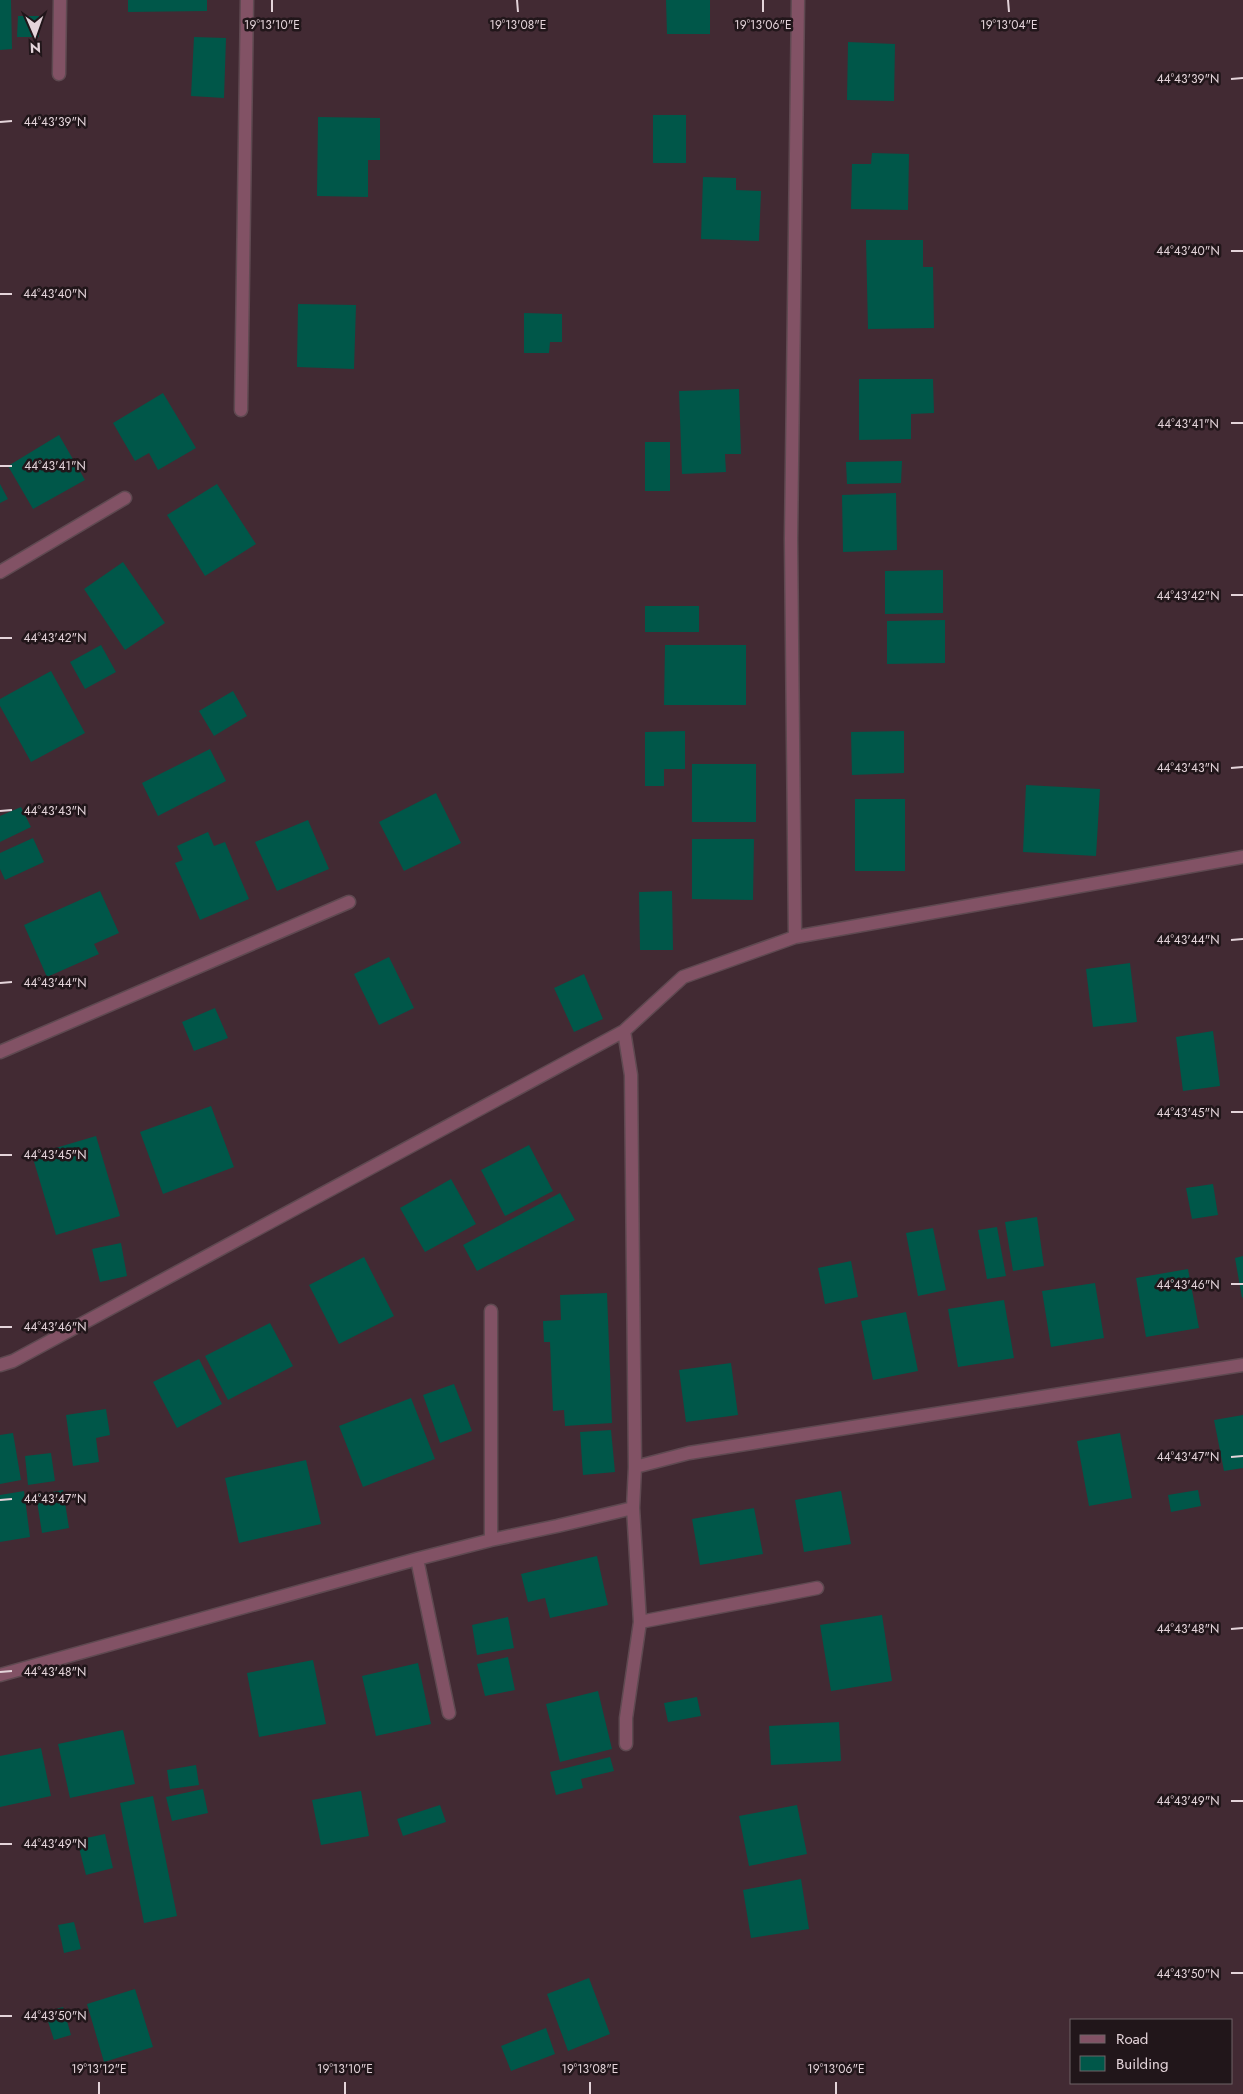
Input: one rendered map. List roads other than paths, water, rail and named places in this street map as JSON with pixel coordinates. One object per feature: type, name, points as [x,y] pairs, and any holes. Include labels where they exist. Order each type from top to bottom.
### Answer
[{"type":"street","points":[[59,74],[60,0]]},
{"type":"street","points":[[241,410],[248,0]]},
{"type":"street","points":[[795,937],[791,539],[798,0]]},
{"type":"street","points":[[0,572],[125,498]]},
{"type":"street","points":[[0,1365],[13,1361],[624,1031],[683,977],[795,937],[1243,857]]},
{"type":"street","points":[[0,1052],[349,902]]},
{"type":"street","points":[[624,1031],[631,1075],[635,1467],[633,1508],[640,1622],[626,1718],[626,1744]]},
{"type":"street","points":[[491,1311],[491,1540]]},
{"type":"street","points":[[635,1467],[689,1453],[1243,1365]]},
{"type":"street","points":[[0,1675],[417,1559],[633,1508]]},
{"type":"street","points":[[417,1559],[449,1713]]},
{"type":"street","points":[[640,1622],[817,1588]]}]
